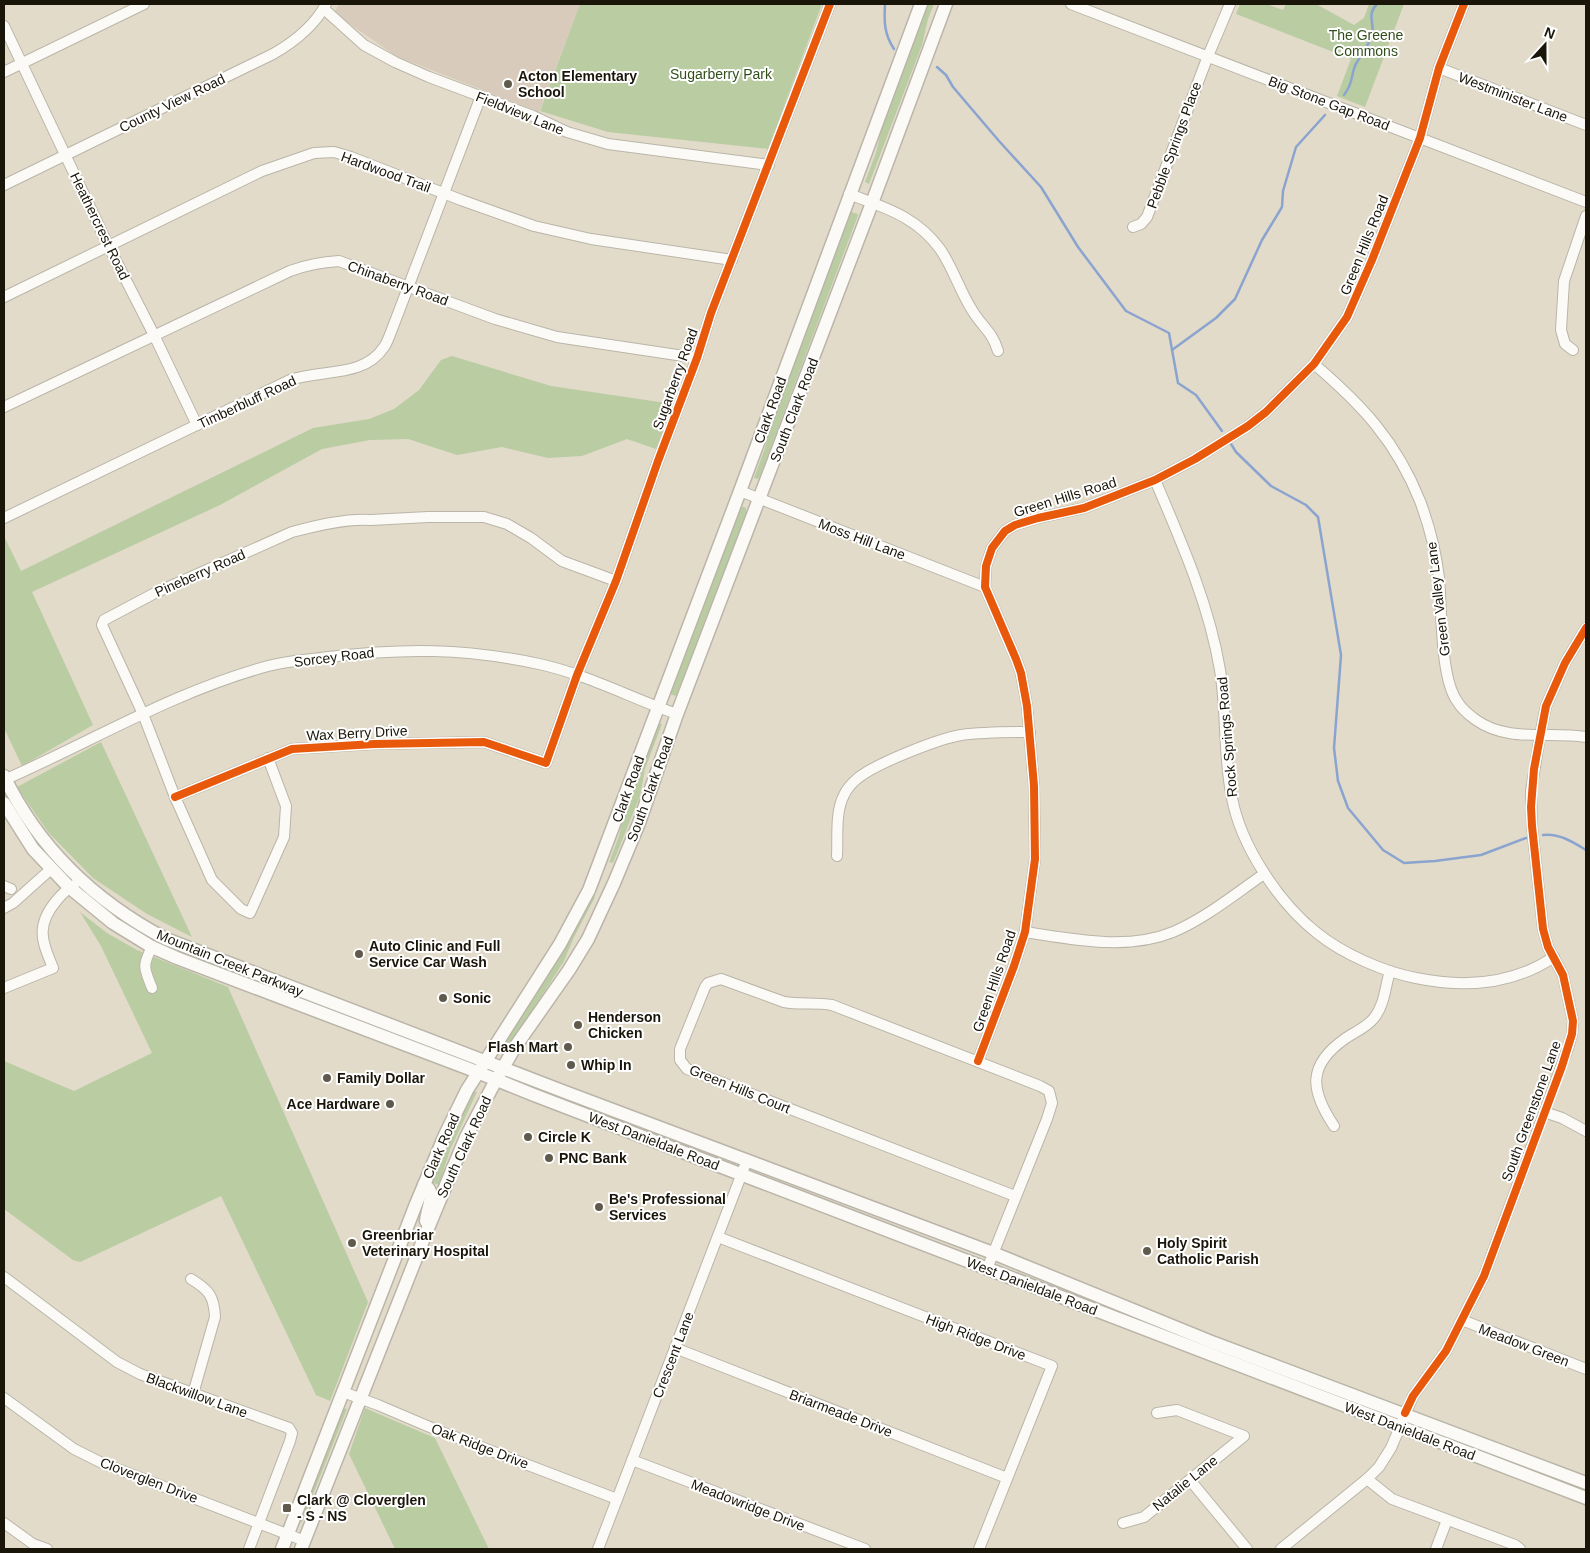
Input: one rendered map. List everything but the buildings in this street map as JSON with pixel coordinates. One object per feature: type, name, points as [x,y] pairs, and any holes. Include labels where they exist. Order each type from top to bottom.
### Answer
[{"type":"main road","name":"Clark Road","points":[[282,1549],[424,1185],[455,1114],[478,1072],[560,944],[589,890],[921,4]]},
{"type":"main road","name":"South Clark Road","points":[[303,1545],[360,1398],[466,1137],[515,1047],[578,954],[597,921],[614,883],[639,823],[677,714],[946,4]]},
{"type":"main road","name":"Mountain Creek Parkway","points":[[4,778],[32,825],[54,853],[108,905],[143,927],[166,939],[486,1061]]},
{"type":"main road","name":"Mountain Creek Parkway","points":[[4,804],[33,849],[69,888],[113,923],[152,947],[478,1072]]},
{"type":"main road","points":[[595,875],[614,883]]},
{"type":"main road","points":[[289,1001],[293,988]]},
{"type":"main road","name":"West Danieldale Road","points":[[486,1061],[993,1253],[1251,1356],[1586,1482]]},
{"type":"main road","name":"West Danieldale Road","points":[[478,1072],[1586,1498]]},
{"type":"main road","points":[[617,1127],[620,1113]]},
{"type":"main road","points":[[690,1155],[695,1141]]},
{"type":"main road","points":[[424,1185],[431,1192],[426,1215],[426,1233]]},
{"type":"main road","points":[[391,1269],[409,1276]]},
{"type":"main road","points":[[1067,1300],[1073,1285]]},
{"type":"main road","points":[[1154,1333],[1159,1320]]},
{"type":"main road","points":[[1246,1368],[1251,1356]]},
{"type":"street","points":[[4,72],[144,4]]},
{"type":"street","name":"Sugarberry Road","points":[[546,763],[576,675],[616,581],[697,358],[711,313],[830,4]]},
{"type":"street","name":"Big Stone Gap Road","points":[[1071,4],[1586,202]]},
{"type":"street","name":"Pebble Springs Place","points":[[1133,228],[1141,224],[1147,217],[1208,56],[1230,4]]},
{"type":"street","name":"Green Hills Road","points":[[978,1062],[1009,981],[1025,932],[1035,859],[1034,794],[1030,732],[1021,674],[985,587],[988,558],[992,548],[1005,531],[1015,525],[1084,508],[1155,480],[1195,459],[1248,426],[1283,397],[1314,364],[1339,330],[1354,302],[1420,138],[1439,68],[1464,4]]},
{"type":"street","name":"Fieldview Lane","points":[[325,6],[364,46],[424,75],[533,116],[567,132],[608,144],[769,165]]},
{"type":"street","name":"County View Road","points":[[4,185],[274,54],[292,43],[311,24],[325,6]]},
{"type":"street","name":"Heathercrest Road","points":[[4,26],[108,245],[197,425]]},
{"type":"street","name":"Westminister Lane","points":[[1439,68],[1586,126]]},
{"type":"street","name":"Timberbluff Road","points":[[4,518],[290,380],[300,376],[352,369],[371,360],[384,347],[481,96]]},
{"type":"street","name":"Hardwood Trail","points":[[4,298],[108,245],[262,171],[314,153],[334,152],[351,157],[534,226],[591,239],[732,260]]},
{"type":"street","points":[[849,194],[902,215],[916,223],[940,249],[973,312],[994,338],[998,352]]},
{"type":"street","points":[[1573,350],[1565,344],[1561,330],[1564,281],[1586,216]]},
{"type":"street","name":"Chinaberry Road","points":[[4,407],[290,271],[311,264],[339,261],[495,319],[557,338],[697,358]]},
{"type":"street","name":"Green Valley Lane","points":[[1314,364],[1345,391],[1376,424],[1401,461],[1420,501],[1429,528],[1436,562],[1446,673],[1456,700],[1475,720],[1488,727],[1515,735],[1586,737]]},
{"type":"street","name":"Rock Springs Road","points":[[1155,480],[1195,578],[1213,637],[1220,671],[1232,800],[1242,831],[1264,874],[1294,911],[1318,934],[1355,956],[1407,977],[1445,983],[1482,984],[1500,981],[1531,970],[1554,957]]},
{"type":"street","name":"Moss Hill Lane","points":[[740,491],[985,587]]},
{"type":"street","name":"Pineberry Road","points":[[268,758],[286,806],[284,837],[250,913],[240,909],[212,880],[174,797],[143,714],[107,639],[102,625],[104,620],[155,593],[292,532],[362,519],[484,517],[507,524],[531,538],[562,561],[616,581]]},
{"type":"street","name":"South Greenstone Lane","points":[[1367,1479],[1379,1467],[1400,1427],[1413,1396],[1446,1351],[1484,1276],[1572,1034],[1573,1021],[1563,975],[1545,938],[1543,929],[1532,826],[1532,791],[1546,706],[1556,680],[1586,628]]},
{"type":"street","name":"Sorcey Road","points":[[4,778],[215,683],[269,666],[375,651],[431,650],[476,653],[540,664],[576,675],[677,714]]},
{"type":"street","points":[[838,856],[839,811],[843,797],[850,785],[859,777],[886,763],[950,738],[975,734],[1030,732]]},
{"type":"street","name":"Wax Berry Drive","points":[[174,797],[292,748],[484,742],[546,763]]},
{"type":"street","points":[[4,908],[13,903],[51,869]]},
{"type":"street","points":[[1025,932],[1112,942],[1152,938],[1172,932],[1192,922],[1264,874]]},
{"type":"street","points":[[4,988],[54,968],[43,943],[43,922],[53,905],[69,888],[81,881]]},
{"type":"street","points":[[152,947],[144,963],[152,988]]},
{"type":"street","points":[[1334,1126],[1318,1096],[1316,1086],[1320,1064],[1331,1049],[1372,1020],[1382,1002],[1390,971]]},
{"type":"street","name":"Green Hills Court","points":[[987,1269],[1047,1119],[1052,1103],[1049,1092],[1040,1086],[832,1005],[784,1002],[721,979],[708,983],[705,987],[680,1049],[682,1065],[691,1072],[1016,1196]]},
{"type":"street","points":[[1544,1112],[1562,1118],[1586,1132]]},
{"type":"street","name":"Crescent Lane","points":[[598,1549],[747,1160]]},
{"type":"street","name":"High Ridge Drive","points":[[718,1238],[1052,1366],[1006,1478],[980,1549]]},
{"type":"street","name":"Blackwillow Lane","points":[[4,1277],[117,1362],[140,1374],[289,1428],[292,1433],[250,1549]]},
{"type":"street","points":[[191,1279],[208,1290],[215,1306],[215,1317],[193,1394]]},
{"type":"street","name":"Meadow Green","points":[[1462,1320],[1586,1369]]},
{"type":"street","name":"Briarmeade Drive","points":[[675,1348],[1006,1478]]},
{"type":"street","name":"Oak Ridge Drive","points":[[343,1392],[617,1499]]},
{"type":"street","name":"Cloverglen Drive","points":[[4,1398],[74,1449],[102,1463],[260,1522],[288,1534],[303,1545]]},
{"type":"street","name":"Natalie Lane","points":[[1122,1522],[1144,1517],[1244,1436],[1177,1410],[1157,1413]]},
{"type":"street","name":"Meadowridge Drive","points":[[632,1460],[865,1549]]},
{"type":"street","points":[[1281,1549],[1367,1479],[1392,1499],[1515,1545],[1520,1549]]},
{"type":"street","points":[[1190,1480],[1247,1549]]},
{"type":"street","points":[[1436,1549],[1447,1520]]},
{"type":"street","points":[[4,1523],[33,1544],[46,1549]]},
{"type":"shaded area","name":"Acton Elementary School","points":[[339,4],[580,4],[539,112],[396,56],[334,13]]},
{"type":"green space","name":"Sugarberry Park","points":[[580,4],[822,4],[768,149],[608,132],[540,111]]},
{"type":"green space","points":[[928,4],[934,4],[928,19],[922,45],[869,184],[865,182],[876,153],[882,126]]},
{"type":"green space","name":"The Greene Commons","points":[[1240,4],[1267,4],[1283,10],[1286,4],[1316,4],[1354,25],[1364,18],[1369,4],[1404,4],[1365,107],[1337,96],[1351,59],[1236,14]]},
{"type":"green space","points":[[851,212],[858,214],[857,218],[760,476],[758,479],[754,478],[765,448],[769,430]]},
{"type":"green space","points":[[452,356],[551,386],[673,404],[656,449],[627,439],[582,456],[548,458],[502,447],[457,455],[408,439],[370,440],[322,449],[220,505],[32,592],[93,725],[22,766],[4,728],[4,536],[21,571],[313,428],[369,419],[394,409],[419,390],[441,360]]},
{"type":"green space","points":[[741,506],[746,508],[746,514],[676,696],[670,694],[670,691]]},
{"type":"green space","points":[[658,723],[662,724],[645,769],[640,796],[613,863],[609,862],[619,836],[624,814]]},
{"type":"green space","points":[[101,742],[192,937],[147,914],[93,878],[48,832],[17,787]]},
{"type":"green space","points":[[591,893],[595,895],[594,899],[564,961],[505,1053],[500,1050],[538,992],[548,970]]},
{"type":"green space","points":[[80,912],[107,933],[137,950],[228,987],[368,1302],[330,1401],[316,1395],[221,1196],[80,1262],[73,1260],[4,1209],[4,1061],[74,1091],[152,1053],[101,946]]},
{"type":"green space","points":[[473,1091],[477,1092],[450,1150],[439,1185],[431,1182],[444,1150]]},
{"type":"green space","points":[[342,1408],[347,1409],[302,1522],[298,1521]]},
{"type":"green space","points":[[365,1408],[435,1438],[489,1549],[395,1549],[349,1454]]},
{"type":"waterway","points":[[885,4],[885,27],[894,49]]},
{"type":"waterway","points":[[1344,95],[1350,85],[1355,66],[1371,38],[1373,30],[1371,15],[1377,4]]},
{"type":"waterway","points":[[937,67],[946,75],[953,87],[999,141],[1041,187],[1078,247],[1126,311],[1169,333],[1178,383],[1196,395],[1222,431]]},
{"type":"waterway","points":[[1172,350],[1216,318],[1235,299],[1262,240],[1282,207],[1283,191],[1296,147],[1325,115]]},
{"type":"waterway","points":[[1231,444],[1236,452],[1271,486],[1306,505],[1318,517],[1341,655],[1334,748],[1338,781],[1348,808],[1383,850],[1404,863],[1481,855],[1526,838]]},
{"type":"waterway","points":[[1543,835],[1555,835],[1571,841],[1586,850]]},
{"type":"cycle path","points":[[175,797],[292,749],[374,744],[484,742],[546,763],[577,675],[616,581],[697,358],[711,313],[830,4]]},
{"type":"cycle path","points":[[978,1061],[1025,932],[1035,859],[1034,786],[1027,706],[1021,673],[985,587],[986,566],[992,548],[1005,531],[1015,525],[1084,508],[1155,480],[1195,459],[1248,426],[1266,412],[1314,364],[1347,317],[1372,260],[1420,138],[1439,68],[1464,4]]},
{"type":"cycle path","points":[[1405,1413],[1413,1396],[1446,1351],[1484,1276],[1562,1066],[1572,1034],[1573,1021],[1563,975],[1548,947],[1543,929],[1531,807],[1534,769],[1546,706],[1565,663],[1586,628]]},
{"type":"place","name":"Acton Elementary School","points":[[508,84]]},
{"type":"place","name":"Auto Clinic and Full Service Car Wash","points":[[359,954]]},
{"type":"place","name":"Sonic","points":[[443,998]]},
{"type":"place","name":"Henderson Chicken","points":[[578,1025]]},
{"type":"place","name":"Flash Mart","points":[[568,1047]]},
{"type":"place","name":"Whip In","points":[[571,1065]]},
{"type":"place","name":"Family Dollar","points":[[327,1078]]},
{"type":"place","name":"Ace Hardware","points":[[390,1104]]},
{"type":"place","name":"Circle K","points":[[528,1137]]},
{"type":"place","name":"PNC Bank","points":[[549,1158]]},
{"type":"place","name":"Be's Professional Services","points":[[599,1207]]},
{"type":"place","name":"Greenbriar Veterinary Hospital","points":[[352,1243]]},
{"type":"place","name":"Holy Spirit Catholic Parish","points":[[1147,1251]]},
{"type":"place","name":"Clark @ Cloverglen - S - NS","points":[[287,1508]]}]
